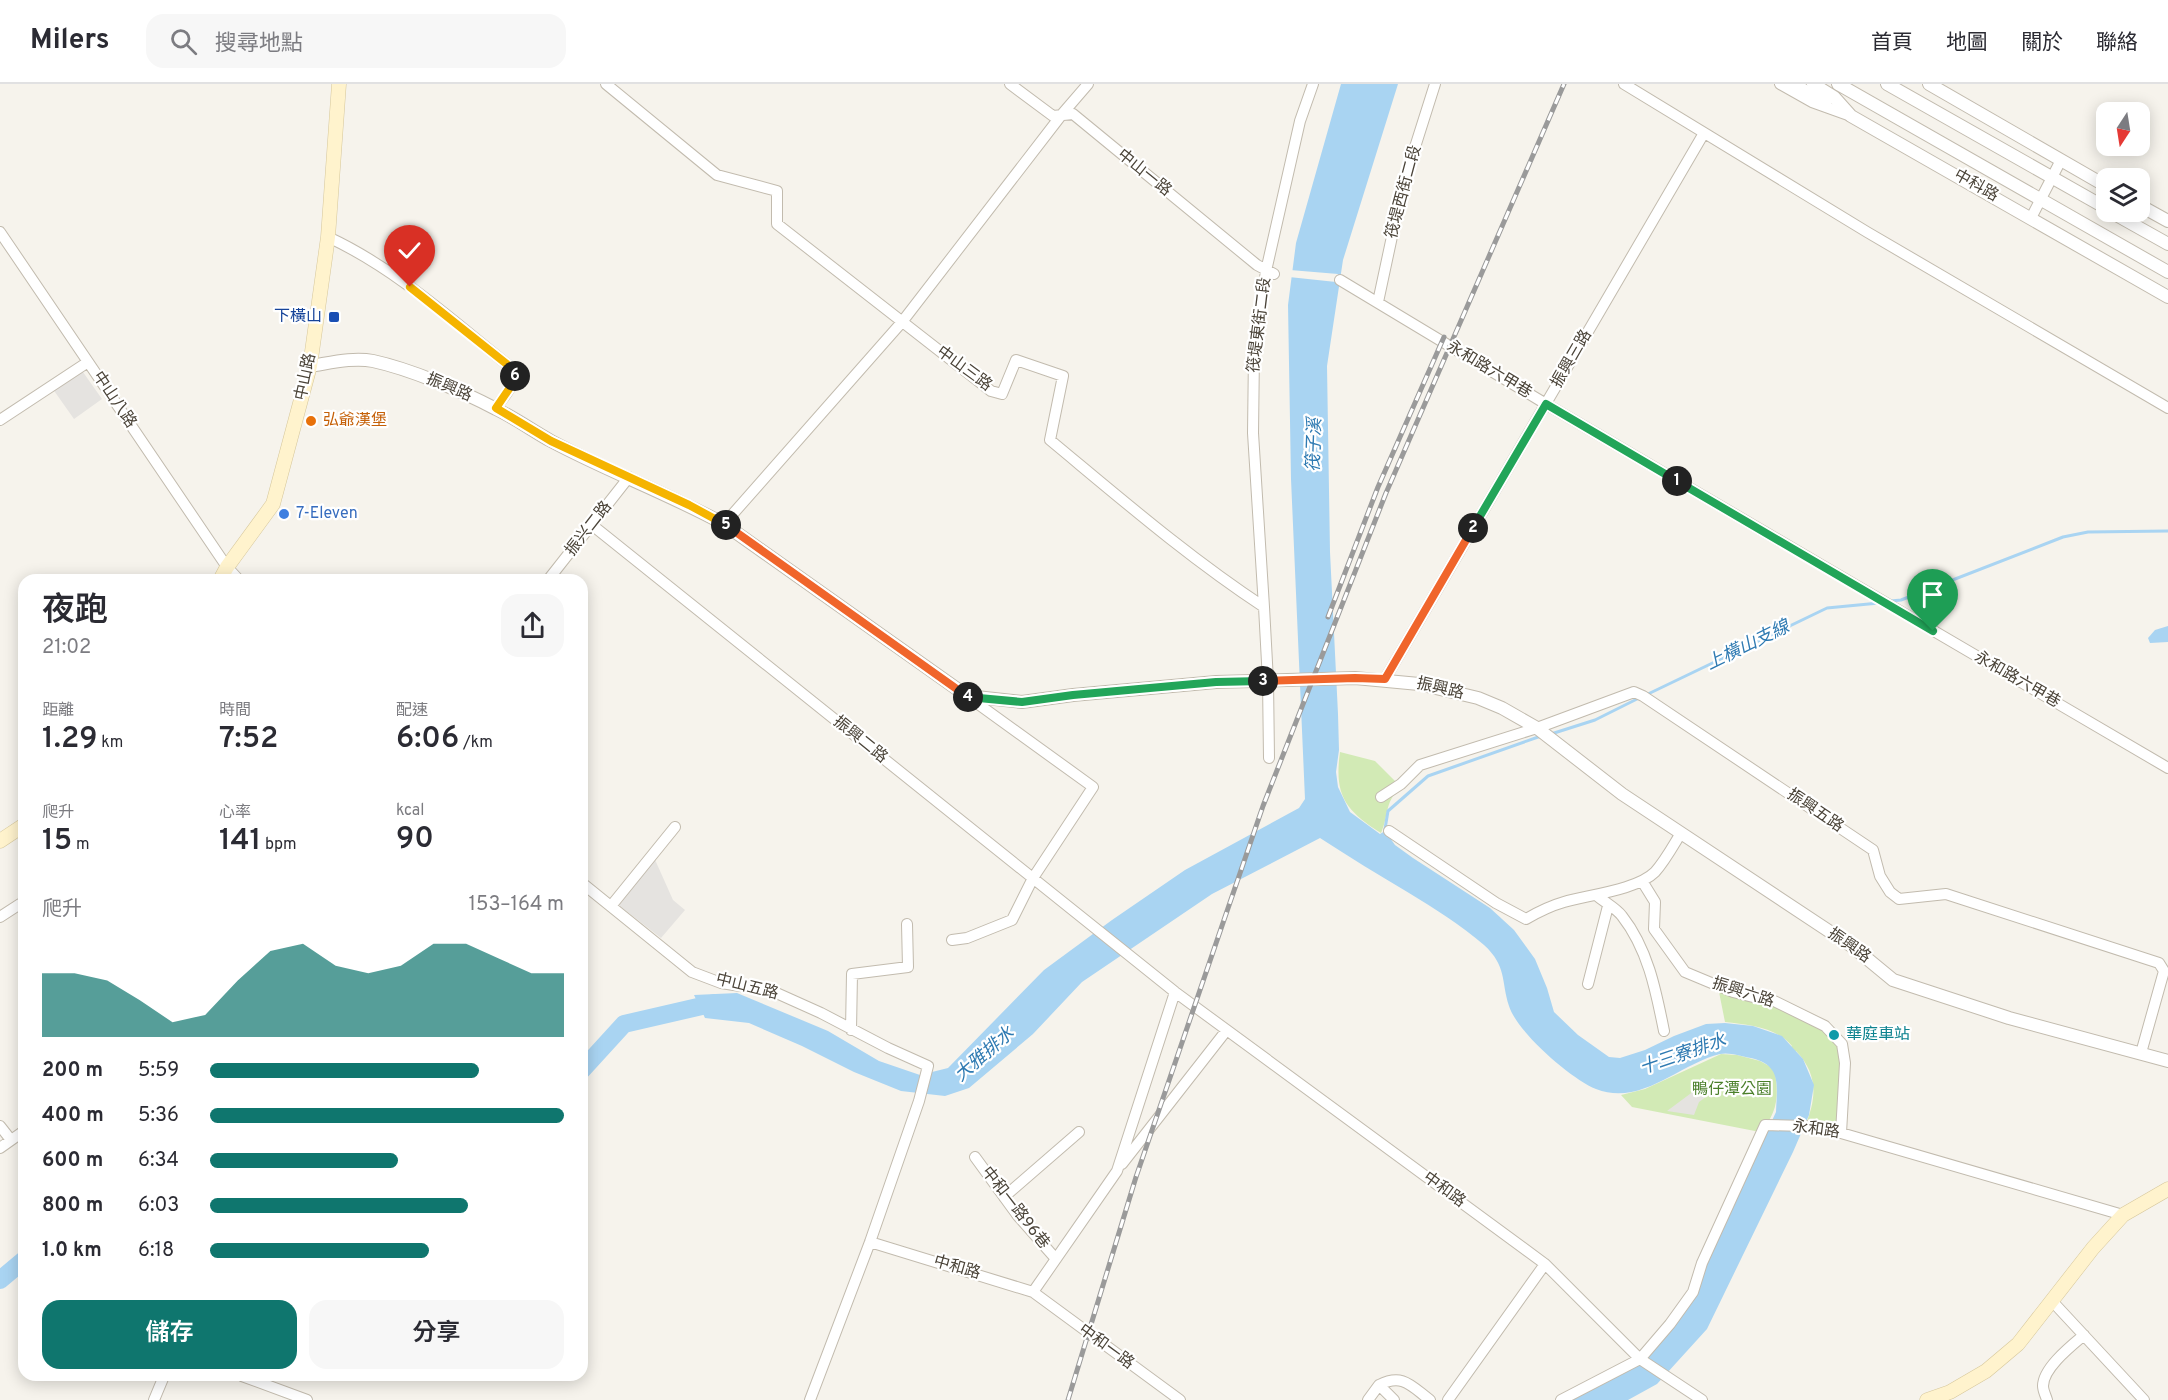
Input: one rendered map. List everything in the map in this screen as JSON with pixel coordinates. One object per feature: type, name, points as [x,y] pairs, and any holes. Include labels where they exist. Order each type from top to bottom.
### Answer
[{"type":"main road","name":"中山路","points":[[223,574],[273,504],[310,366],[328,237],[339,84]]},
{"type":"main road","points":[[0,841],[18,829]]},
{"type":"main road","points":[[1927,1400],[1950,1392],[1986,1371],[2018,1344],[2093,1248],[2123,1215],[2168,1189]]},
{"type":"street","name":"中山三路","points":[[606,84],[717,175],[777,191],[777,224],[991,391],[1002,394],[1016,360],[1063,376],[1050,440],[1216,576],[1264,607]]},
{"type":"street","name":"中山一路","points":[[1010,84],[1053,116],[1063,113],[1072,114],[1270,272]]},
{"type":"street","points":[[724,524],[902,322],[1063,113],[1088,84]]},
{"type":"street","name":"筏堤東街二段","points":[[1264,607],[1253,433],[1254,364],[1300,121],[1313,84]]},
{"type":"street","name":"筏堤西街二段","points":[[1378,302],[1403,185],[1435,84]]},
{"type":"street","points":[[1624,84],[1867,232],[2168,408]]},
{"type":"street","name":"中科路","points":[[1780,84],[1812,102],[1851,116],[2168,297]]},
{"type":"street","points":[[1796,84],[1851,116]]},
{"type":"street","points":[[1813,84],[1834,97],[1851,116]]},
{"type":"street","name":"中科路","points":[[1838,84],[2168,272]]},
{"type":"street","points":[[1887,84],[2096,202]]},
{"type":"street","points":[[1929,84],[2096,180]]},
{"type":"street","name":"振興三路","points":[[1385,679],[1704,133]]},
{"type":"street","points":[[2031,218],[2061,160]]},
{"type":"street","points":[[2150,211],[2168,221]]},
{"type":"street","points":[[2129,222],[2168,244]]},
{"type":"street","name":"中山八路","points":[[0,232],[227,567]]},
{"type":"street","points":[[328,237],[354,249],[410,287],[513,369],[515,376],[496,408]]},
{"type":"street","name":"永和路六甲巷","points":[[1340,280],[1546,404],[2168,768]]},
{"type":"street","name":"振興路","points":[[310,366],[372,360],[420,376],[496,408],[551,441],[724,524],[967,696],[1022,702],[1216,682],[1385,679],[1419,684],[1478,698],[1502,708],[1537,728],[1622,794],[1853,947],[1893,980],[2009,1018],[2168,1061]]},
{"type":"street","points":[[0,420],[88,362]]},
{"type":"street","name":"振兴二路","points":[[553,574],[629,477]]},
{"type":"street","name":"振興二路","points":[[592,525],[1128,955]]},
{"type":"street","points":[[227,567],[233,574]]},
{"type":"street","points":[[1264,607],[1269,759]]},
{"type":"street","name":"振興五路","points":[[1381,797],[1401,784],[1420,765],[1537,728],[1634,692],[1873,850],[1880,876],[1890,892],[1899,899],[1946,894],[2159,963],[2164,971],[2141,1053]]},
{"type":"street","points":[[952,940],[967,938],[1012,920],[1033,878],[1094,787],[967,696]]},
{"type":"street","points":[[611,906],[675,827]]},
{"type":"street","points":[[1389,831],[1477,891],[1526,919],[1564,902],[1642,881],[1655,872],[1681,833]]},
{"type":"street","name":"振興六路","points":[[1642,881],[1655,902],[1654,929],[1685,972],[1733,993],[1766,997],[1825,1026],[1842,1044],[1845,1063],[1841,1133]]},
{"type":"street","name":"中山五路","points":[[588,888],[693,972],[721,982],[772,991],[928,1066],[919,1101],[870,1242]]},
{"type":"street","points":[[1596,895],[1620,914],[1640,944],[1655,985],[1664,1031]]},
{"type":"street","points":[[0,916],[18,905]]},
{"type":"street","points":[[1588,984],[1608,906]]},
{"type":"street","points":[[851,1030],[852,974],[908,967],[907,924]]},
{"type":"street","name":"中和路","points":[[1128,955],[1226,1031],[1545,1264],[1641,1360],[1702,1400]]},
{"type":"street","points":[[1117,1171],[1175,992]]},
{"type":"street","points":[[1033,1292],[1117,1171],[1226,1031]]},
{"type":"street","name":"永和路","points":[[1641,1360],[1693,1292],[1702,1263],[1764,1125],[1805,1126],[1841,1133],[2123,1215]]},
{"type":"street","points":[[0,1126],[11,1140]]},
{"type":"street","points":[[1004,1197],[1079,1132]]},
{"type":"street","points":[[0,1148],[18,1135]]},
{"type":"street","name":"中和一路96巷","points":[[975,1157],[1018,1216],[1056,1259]]},
{"type":"street","points":[[810,1400],[870,1242]]},
{"type":"street","name":"中和路","points":[[870,1242],[1033,1292]]},
{"type":"street","points":[[1448,1400],[1545,1264]]},
{"type":"street","name":"中和一路","points":[[1033,1292],[1180,1400]]},
{"type":"street","points":[[2052,1301],[2144,1400]]},
{"type":"street","points":[[2047,1400],[2043,1388],[2046,1377],[2061,1354],[2084,1335]]},
{"type":"street","points":[[1561,1400],[1641,1360]]},
{"type":"street","points":[[1368,1400],[1379,1385],[1391,1379],[1406,1383],[1430,1400]]},
{"type":"street","points":[[154,1400],[162,1381]]},
{"type":"street","points":[[256,1381],[307,1400]]},
{"type":"street","points":[[1379,1385],[1394,1400]]},
{"type":"green space","points":[[1340,752],[1375,761],[1398,784],[1399,788],[1389,805],[1381,833],[1359,817],[1345,800],[1339,780]]},
{"type":"green space","name":"鴨仔潭公園","points":[[1718,987],[1753,997],[1825,1027],[1842,1045],[1840,1132],[1805,1126],[1812,1106],[1812,1077],[1796,1051],[1775,1073],[1777,1090],[1775,1105],[1770,1119],[1760,1132],[1632,1107],[1621,1095],[1645,1089],[1721,1054],[1737,1055],[1760,1061],[1771,1067],[1792,1046],[1770,1031],[1725,1022]]},
{"type":"shaded area","points":[[78,365],[102,399],[74,419],[50,385]]},
{"type":"shaded area","points":[[652,853],[673,900],[685,910],[661,938],[612,900]]},
{"type":"shaded area","points":[[1707,1085],[1713,1089],[1699,1102],[1694,1115],[1667,1111],[1698,1088]]},
{"type":"water","points":[[1341,84],[1398,84],[1343,260],[1327,366],[1330,552],[1339,750],[1336,772],[1338,787],[1350,812],[1380,834],[1385,831],[1395,845],[1490,908],[1514,930],[1535,959],[1554,1012],[1578,1035],[1609,1057],[1620,1058],[1645,1050],[1706,1024],[1725,1023],[1753,1026],[1782,1036],[1803,1059],[1814,1085],[1809,1115],[1793,1152],[1707,1329],[1657,1384],[1628,1400],[1570,1400],[1661,1341],[1705,1264],[1776,1112],[1777,1085],[1773,1071],[1761,1061],[1739,1055],[1720,1054],[1690,1066],[1660,1082],[1629,1093],[1613,1093],[1585,1084],[1546,1054],[1522,1029],[1509,1006],[1500,967],[1484,945],[1438,911],[1320,838],[1212,894],[1082,982],[1033,1034],[969,1088],[945,1096],[901,1091],[854,1072],[749,1023],[705,1018],[694,995],[737,993],[828,1031],[879,1061],[920,1075],[948,1068],[1044,970],[1185,870],[1299,808],[1305,799],[1291,479],[1288,305],[1296,243]]},
{"type":"water","points":[[2168,626],[2168,642],[2150,643],[2148,638],[2155,630]]},
{"type":"pier","points":[[1290,270],[1338,274],[1336,282],[1289,277]]},
{"type":"waterway","name":"上橫山支線","points":[[1891,601],[1901,600],[2063,537],[2088,532],[2168,531]]},
{"type":"waterway","name":"上橫山支線","points":[[1648,694],[1827,608],[1879,603]]},
{"type":"waterway","name":"上橫山支線","points":[[1551,734],[1595,720],[1639,698]]},
{"type":"waterway","name":"上橫山支線","points":[[1385,829],[1388,811],[1428,776],[1541,736]]},
{"type":"waterway","name":"大雅排水","points":[[588,1063],[624,1024],[715,1003],[722,1006]]},
{"type":"waterway","name":"大雅排水","points":[[0,1280],[18,1265]]},
{"type":"railway","points":[[1068,1400],[1136,1177],[1263,806],[1386,493],[1564,84]]},
{"type":"railway","points":[[1328,617],[1378,487],[1444,337]]},
{"type":"place","name":"下橫山","points":[[334,317]]},
{"type":"place","name":"弘爺漢堡","points":[[311,421]]},
{"type":"place","name":"7-Eleven","points":[[284,514]]},
{"type":"place","name":"華庭車站","points":[[1834,1035]]},
{"type":"route","points":[[410,287],[513,369],[515,376],[496,408],[551,441],[689,505],[724,524],[967,696],[1022,702],[1216,682],[1385,679],[1546,404],[1933,631]]},
{"type":"water label","name":"筏子溪","points":[[1315,445]]},
{"type":"water label","name":"十三寮排水","points":[[1683,1055]]}]
